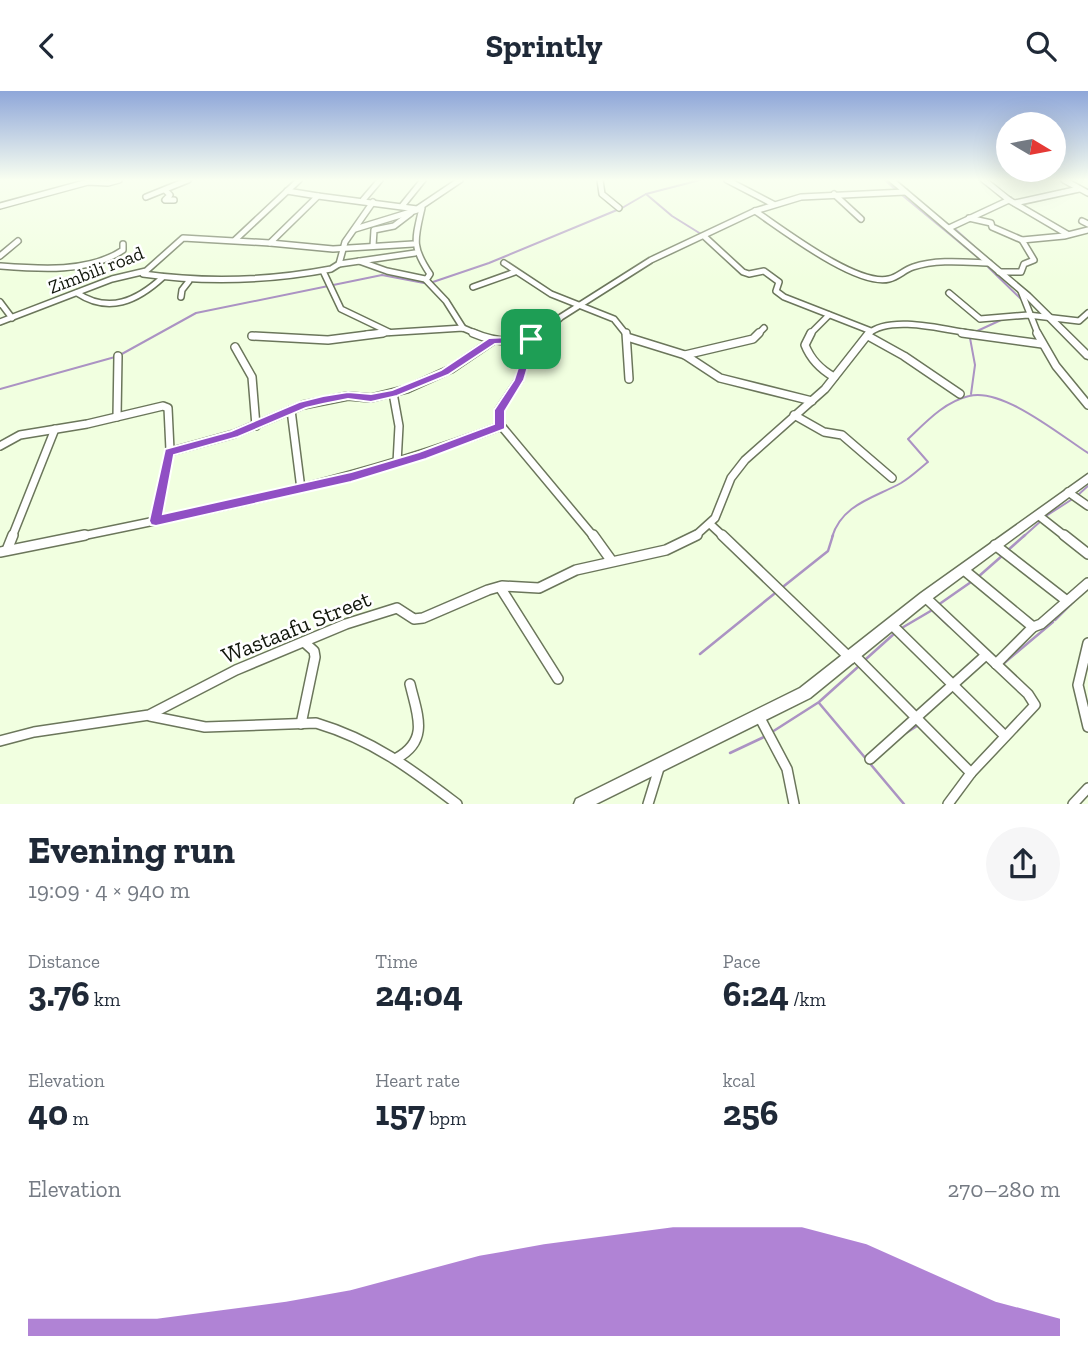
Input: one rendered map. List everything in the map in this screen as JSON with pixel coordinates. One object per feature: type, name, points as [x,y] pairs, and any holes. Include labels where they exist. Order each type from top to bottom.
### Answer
[{"type":"main road","points":[[581,804],[760,718],[805,693],[925,597],[1088,478]]},
{"type":"street","points":[[235,240],[263,213]]},
{"type":"street","points":[[270,243],[301,213]]},
{"type":"street","points":[[339,264],[344,247],[365,213]]},
{"type":"street","points":[[355,229],[406,213]]},
{"type":"street","points":[[373,246],[374,230],[394,226],[412,213]]},
{"type":"street","points":[[417,213],[413,244],[415,253],[430,274],[425,279]]},
{"type":"street","points":[[252,337],[328,340],[390,332],[463,328],[492,341],[531,339],[545,334],[561,317],[651,260],[705,237],[751,213]]},
{"type":"street","points":[[759,213],[832,261],[879,279],[890,279],[914,267],[959,262],[989,263]]},
{"type":"street","points":[[855,213],[861,219]]},
{"type":"street","points":[[931,213],[1021,291],[1088,356]]},
{"type":"street","points":[[949,228],[980,213]]},
{"type":"street","points":[[1032,213],[1067,234]]},
{"type":"street","points":[[969,218],[991,223],[992,227],[1022,240],[1086,232]]},
{"type":"street","points":[[705,237],[743,272],[766,272],[779,282],[776,289],[778,293],[869,334],[904,354],[918,368],[960,394]]},
{"type":"street","name":"Zimbili road","points":[[0,322],[112,279],[151,269],[183,238],[333,249],[413,244]]},
{"type":"street","points":[[999,272],[1021,272],[1024,264],[1034,260],[1022,240]]},
{"type":"street","points":[[0,256],[18,241]]},
{"type":"street","points":[[0,266],[52,269],[78,265],[118,255],[123,250],[123,244]]},
{"type":"street","points":[[0,248],[8,251]]},
{"type":"street","points":[[139,273],[189,281],[248,280],[323,271],[339,264],[415,253]]},
{"type":"street","points":[[359,261],[387,271],[425,279],[446,301],[463,328]]},
{"type":"street","points":[[503,263],[541,289],[614,319],[625,330],[627,337],[629,379]]},
{"type":"street","points":[[323,271],[341,309],[390,332]]},
{"type":"street","points":[[473,287],[515,272]]},
{"type":"street","points":[[77,293],[97,304],[108,304],[148,291],[163,277]]},
{"type":"street","points":[[181,297],[182,290],[189,281]]},
{"type":"street","points":[[1021,291],[1028,315],[1042,344],[1068,384],[1088,405]]},
{"type":"street","points":[[949,293],[980,319],[1028,315],[1079,321],[1088,313]]},
{"type":"street","points":[[0,302],[12,318]]},
{"type":"street","points":[[829,315],[810,334],[804,345],[819,368],[834,377]]},
{"type":"street","points":[[869,334],[882,326],[901,324],[1042,344]]},
{"type":"street","points":[[685,355],[753,339],[764,328]]},
{"type":"street","name":"Wastaafu Street","points":[[0,741],[34,732],[149,715],[236,670],[392,609],[401,609],[414,619],[423,618],[500,587],[538,589],[581,568],[611,560],[656,554],[672,548],[710,524],[723,506],[732,475],[754,451],[812,401],[869,334]]},
{"type":"street","points":[[627,337],[685,355],[720,378],[812,401]]},
{"type":"street","points":[[531,339],[519,380],[499,410],[498,422],[537,472],[573,509],[611,560]]},
{"type":"street","points":[[169,452],[209,443],[257,426],[291,410],[348,395],[371,398],[394,393],[445,373],[492,341]]},
{"type":"street","points":[[235,347],[248,365],[254,381],[253,402],[257,426]]},
{"type":"street","points":[[117,417],[118,356]]},
{"type":"street","points":[[394,393],[399,426],[397,463]]},
{"type":"street","points":[[0,446],[20,435],[117,417],[158,406],[168,408],[169,452],[156,521]]},
{"type":"street","points":[[291,410],[301,489]]},
{"type":"street","points":[[794,415],[824,432],[842,435],[892,478]]},
{"type":"street","points":[[3,551],[301,489],[397,463],[501,426]]},
{"type":"street","points":[[3,551],[55,429]]},
{"type":"street","points":[[1068,492],[1088,506]]},
{"type":"street","points":[[1038,515],[1088,554]]},
{"type":"street","points":[[710,524],[853,657],[971,773]]},
{"type":"street","points":[[995,545],[1067,601]]},
{"type":"street","points":[[964,570],[1032,627]]},
{"type":"street","points":[[996,664],[1032,627],[1041,624],[1088,583]]},
{"type":"street","points":[[500,587],[558,679]]},
{"type":"street","points":[[925,597],[1028,694],[1035,705],[971,773],[948,804]]},
{"type":"street","points":[[891,624],[1005,736]]},
{"type":"street","points":[[302,725],[315,657],[314,651],[304,642]]},
{"type":"street","points":[[1087,651],[1077,678],[1078,694],[1088,727]]},
{"type":"street","points":[[870,759],[986,655]]},
{"type":"street","points":[[397,758],[414,747],[418,736],[418,719],[410,684]]},
{"type":"street","points":[[149,715],[205,727],[316,723],[333,727],[397,758],[422,780],[457,804]]},
{"type":"street","points":[[760,718],[793,779],[794,804]]},
{"type":"street","points":[[648,804],[660,764]]},
{"type":"street","points":[[1073,804],[1088,788]]},
{"type":"waterway","points":[[430,283],[489,263],[609,213]]},
{"type":"waterway","points":[[669,213],[701,234]]},
{"type":"waterway","points":[[924,213],[981,260]]},
{"type":"waterway","points":[[934,213],[950,226]]},
{"type":"waterway","points":[[955,229],[987,258]]},
{"type":"waterway","points":[[985,264],[1021,299]]},
{"type":"waterway","points":[[120,355],[196,313],[382,275],[424,283]]},
{"type":"waterway","points":[[1010,319],[1029,318]]},
{"type":"waterway","points":[[975,332],[1001,320]]},
{"type":"waterway","points":[[970,338],[975,365],[971,394]]},
{"type":"waterway","points":[[0,389],[115,357]]},
{"type":"waterway","points":[[832,537],[843,517],[851,509],[901,483],[928,462],[908,439],[936,413],[969,396],[982,395],[1014,405],[1088,453]]},
{"type":"waterway","points":[[1078,495],[1088,486]]},
{"type":"waterway","points":[[1046,516],[1074,498]]},
{"type":"waterway","points":[[1023,537],[1042,520]]},
{"type":"waterway","points":[[784,586],[828,551],[833,535]]},
{"type":"waterway","points":[[1007,551],[1025,535]]},
{"type":"waterway","points":[[978,577],[1003,555]]},
{"type":"waterway","points":[[938,605],[971,582]]},
{"type":"waterway","points":[[700,654],[774,594]]},
{"type":"waterway","points":[[1055,620],[1074,601]]},
{"type":"waterway","points":[[900,629],[934,609]]},
{"type":"waterway","points":[[933,611],[949,626]]},
{"type":"waterway","points":[[1003,664],[1053,622]]},
{"type":"waterway","points":[[866,659],[895,633]]},
{"type":"waterway","points":[[772,732],[819,702],[859,666]]},
{"type":"waterway","points":[[819,703],[904,804]]},
{"type":"waterway","points":[[906,733],[917,726]]},
{"type":"waterway","points":[[730,753],[764,737]]},
{"type":"route","points":[[531,339],[517,385],[499,410],[498,422],[501,426],[422,456],[351,477],[156,521],[169,452],[209,443],[257,426],[303,405],[348,395],[371,398],[407,389],[445,373],[492,341],[531,339]]}]
